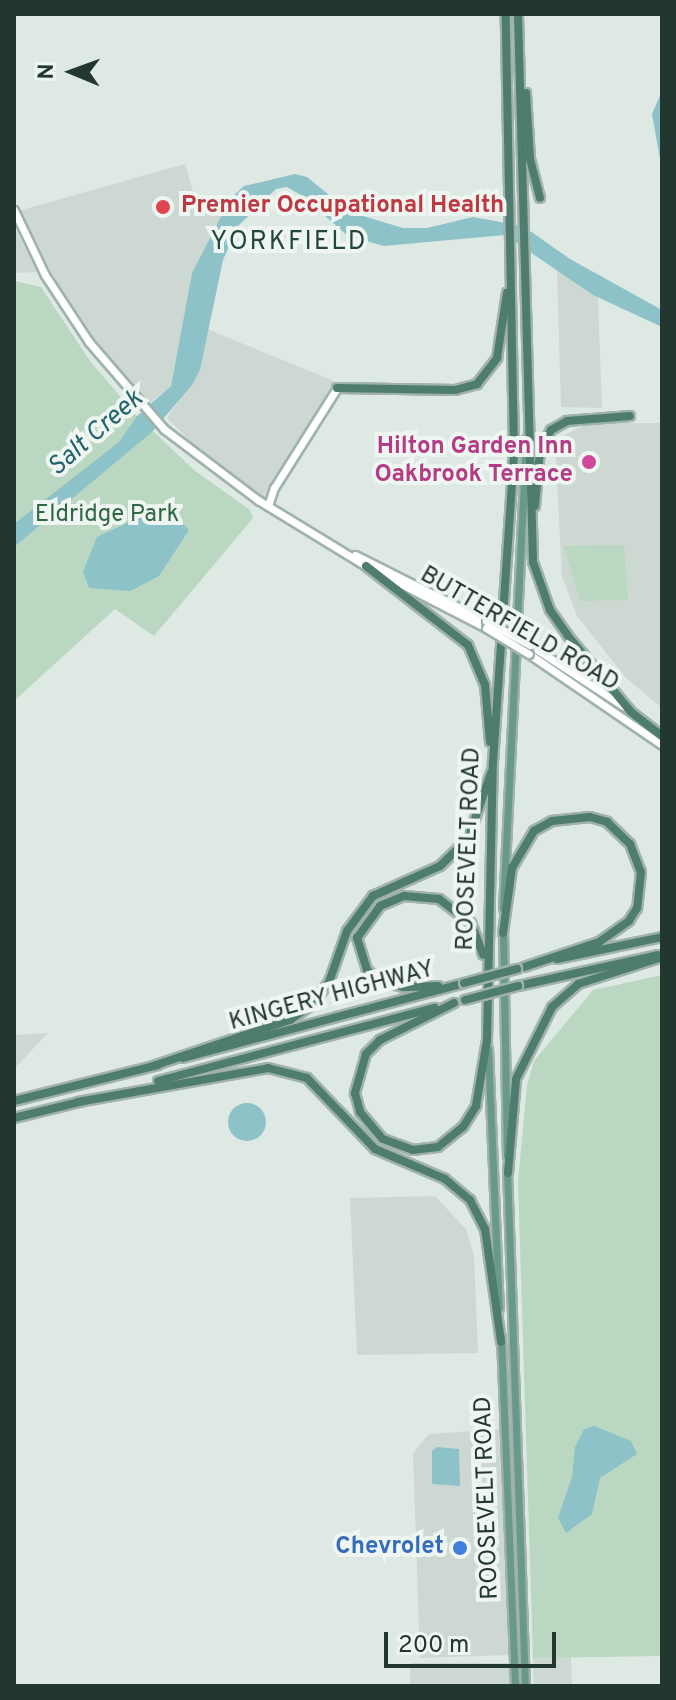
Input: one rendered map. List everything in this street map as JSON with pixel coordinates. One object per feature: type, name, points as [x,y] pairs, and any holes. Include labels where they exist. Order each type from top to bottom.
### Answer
[{"type":"highway","name":"ROOSEVELT ROAD","points":[[487,1040],[485,966],[493,765],[514,450],[506,14]]},
{"type":"highway","name":"ROOSEVELT ROAD","points":[[519,14],[526,439]]},
{"type":"highway","points":[[519,14],[530,159],[540,198]]},
{"type":"highway","points":[[337,388],[455,390],[477,384],[492,369],[500,347],[511,257]]},
{"type":"highway","points":[[531,543],[540,450],[551,430],[567,421],[630,416]]},
{"type":"highway","points":[[526,439],[531,543],[536,575],[550,610],[631,712]]},
{"type":"highway","points":[[153,1066],[290,1020],[313,1004],[329,982],[347,931],[373,896],[440,866],[468,839],[493,765],[485,685],[468,645],[366,566]]},
{"type":"highway","name":"BUTTERFIELD ROAD","points":[[631,712],[661,735]]},
{"type":"highway","points":[[503,933],[512,868],[534,831],[552,821],[590,817],[607,822],[630,844],[641,872],[637,908],[629,921],[599,942],[521,968]]},
{"type":"highway","points":[[451,986],[403,987],[380,981],[360,956],[357,938],[368,917],[395,898],[439,899],[471,923],[485,966]]},
{"type":"highway","name":"KINGERY HIGHWAY","points":[[14,1101],[521,968],[662,937]]},
{"type":"highway","points":[[508,1173],[516,1079],[552,1007],[578,984],[662,955]]},
{"type":"highway","name":"KINGERY HIGHWAY","points":[[14,1118],[518,986],[662,955]]},
{"type":"highway","points":[[454,1003],[380,1040],[366,1054],[355,1093],[371,1129],[383,1139],[413,1150],[449,1140],[476,1106],[487,1040]]},
{"type":"highway","points":[[78,1102],[268,1068],[307,1078],[375,1149],[445,1179],[470,1200],[485,1229],[501,1342]]},
{"type":"main road","name":"BUTTERFIELD ROAD","points":[[14,210],[49,280],[89,342],[164,429],[268,506],[530,649],[631,712]]},
{"type":"main road","points":[[268,506],[327,395],[337,388]]},
{"type":"main road","name":"ROOSEVELT ROAD","points":[[525,1686],[503,933],[526,439]]},
{"type":"main road","name":"BUTTERFIELD ROAD","points":[[353,554],[366,566],[486,625]]},
{"type":"main road","name":"BUTTERFIELD ROAD","points":[[530,649],[662,745]]},
{"type":"main road","name":"ROOSEVELT ROAD","points":[[487,1040],[515,1686]]},
{"type":"shaded area","points":[[185,164],[198,208],[230,199],[192,273],[171,386],[148,405],[74,313],[18,211]]},
{"type":"shaded area","points":[[14,226],[37,272],[14,273]]},
{"type":"shaded area","points":[[557,269],[598,298],[602,408],[561,407]]},
{"type":"shaded area","points":[[207,329],[334,381],[265,498],[212,463],[167,418],[200,370]]},
{"type":"shaded area","points":[[588,423],[662,423],[662,708],[626,678],[577,616],[562,577],[555,440]]},
{"type":"shaded area","points":[[48,1033],[14,1069],[14,1035]]},
{"type":"shaded area","points":[[435,1196],[466,1229],[474,1256],[478,1353],[357,1355],[350,1198]]},
{"type":"shaded area","points":[[500,1429],[509,1655],[420,1658],[413,1453],[429,1434]]},
{"type":"shaded area","points":[[571,1657],[572,1686],[534,1686],[533,1658]]},
{"type":"shaded area","points":[[410,1663],[510,1663],[510,1686],[410,1686]]},
{"type":"green space","name":"Eldridge Park","points":[[14,281],[41,287],[90,361],[137,416],[194,470],[250,510],[253,518],[154,636],[115,609],[14,701]]},
{"type":"green space","points":[[624,545],[628,600],[580,601],[564,546]]},
{"type":"green space","points":[[662,975],[662,1656],[533,1658],[518,1182],[527,1085],[534,1061],[593,990]]},
{"type":"water","points":[[662,91],[662,170],[652,114]]},
{"type":"water","points":[[295,174],[307,177],[350,212],[403,228],[427,228],[473,217],[523,226],[570,259],[662,310],[662,327],[593,295],[505,235],[384,246],[348,236],[301,195],[287,187],[276,189],[238,226],[223,260],[200,370],[192,385],[152,432],[14,547],[14,524],[119,442],[137,416],[171,386],[192,273],[230,199],[244,186]]},
{"type":"water","points":[[146,514],[174,515],[189,530],[159,576],[130,591],[89,588],[83,572],[97,537]]},
{"type":"water","points":[[247,1103],[260,1109],[266,1122],[260,1135],[247,1141],[234,1135],[228,1122],[234,1109]]},
{"type":"water","points":[[594,1426],[631,1441],[637,1454],[600,1478],[592,1514],[566,1533],[558,1518],[572,1477],[575,1447],[584,1429]]},
{"type":"water","points":[[437,1447],[459,1449],[460,1486],[432,1484],[432,1451]]},
{"type":"place","name":"Premier Occupational Health","points":[[163,207]]},
{"type":"place","name":"Hilton Garden Inn Oakbrook Terrace","points":[[589,462]]},
{"type":"place","name":"Chevrolet","points":[[460,1548]]},
{"type":"district","name":"YORKFIELD","points":[[289,243]]},
{"type":"water label","name":"Salt Creek","points":[[96,434]]}]
